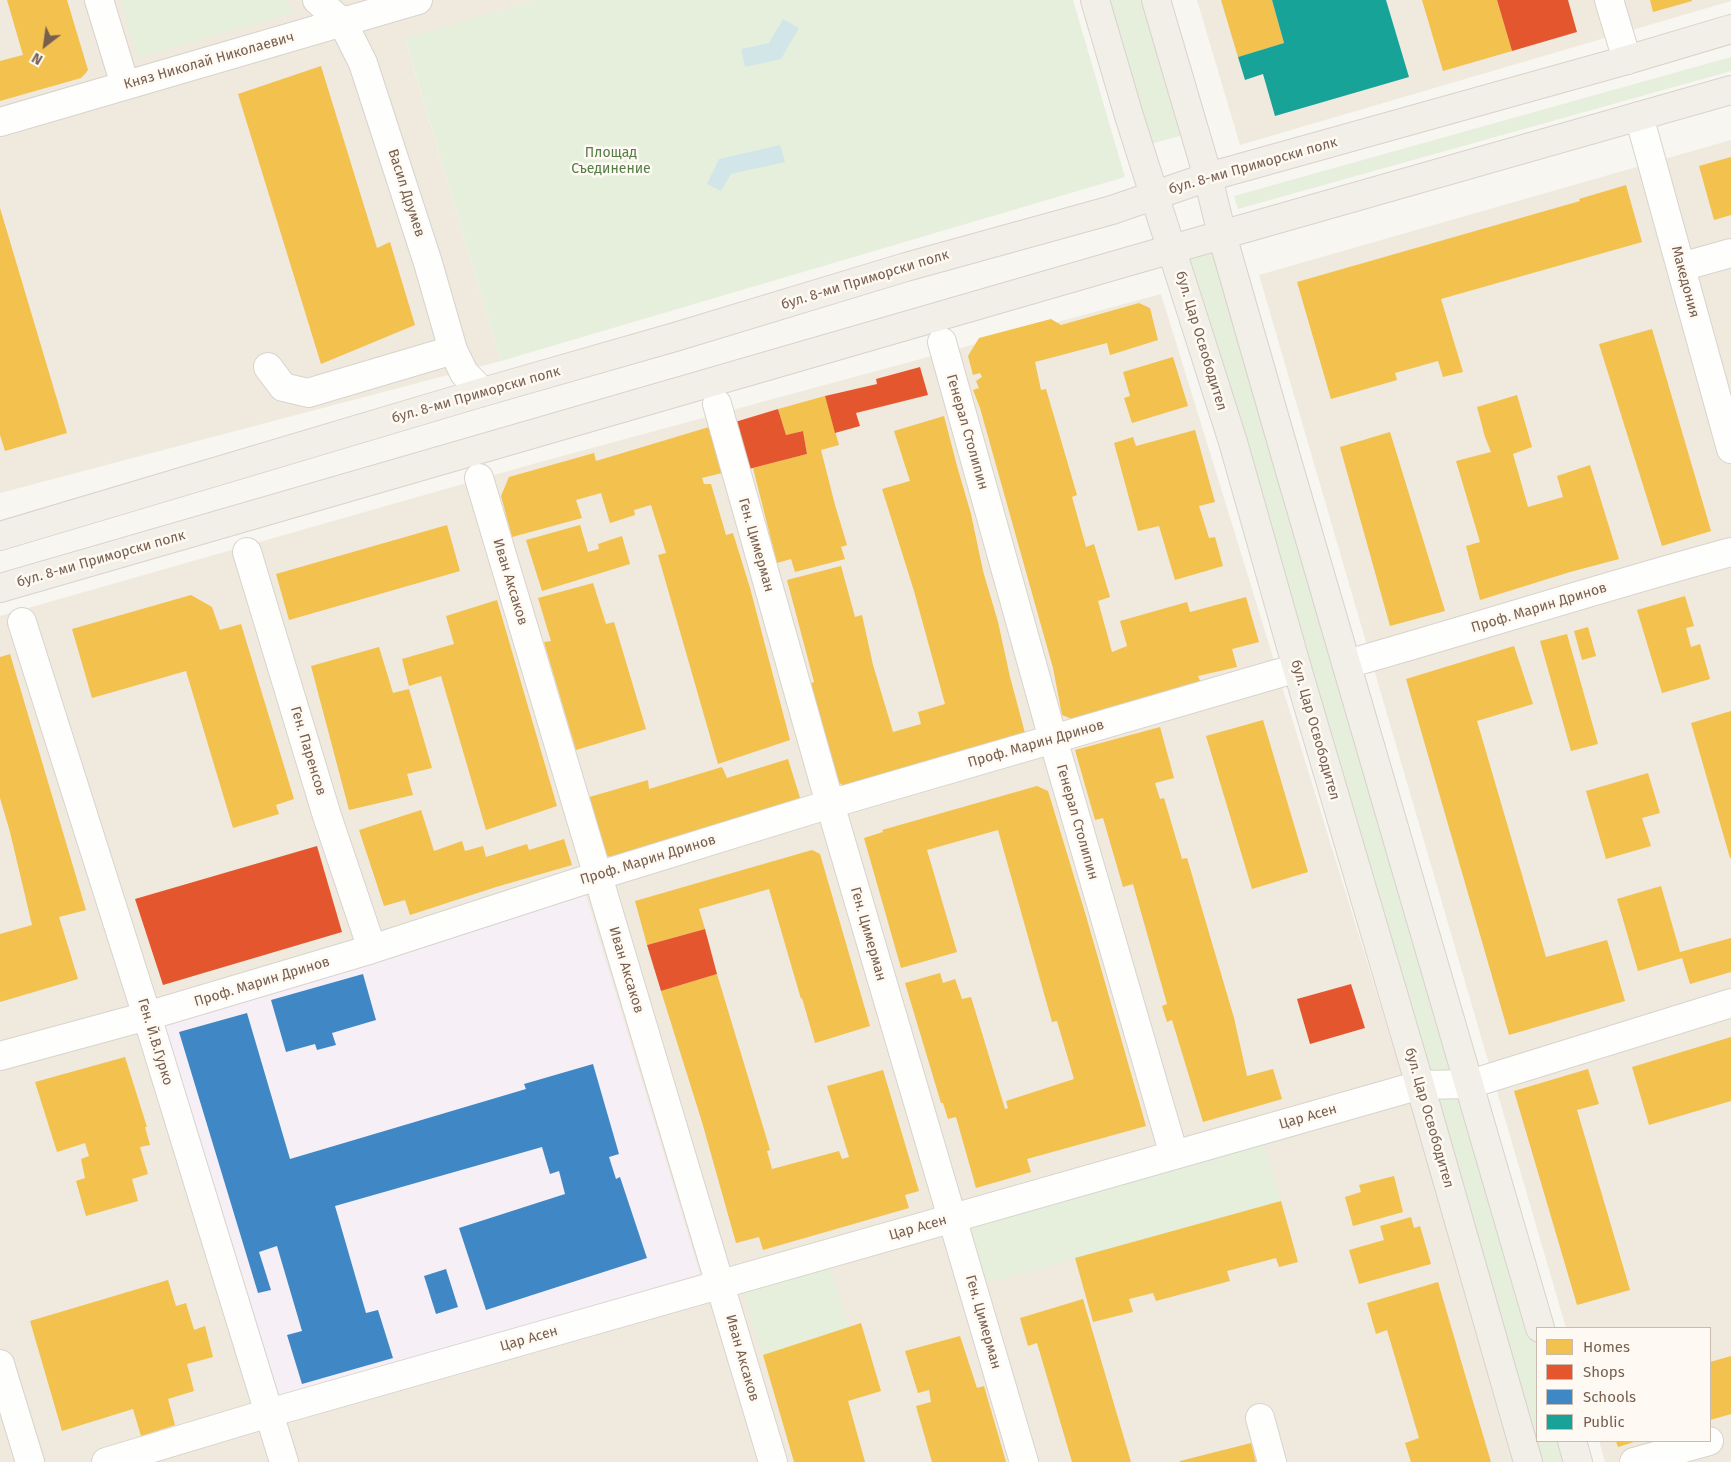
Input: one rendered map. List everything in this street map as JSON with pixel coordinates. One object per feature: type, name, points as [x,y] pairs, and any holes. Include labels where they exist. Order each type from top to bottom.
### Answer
[{"type":"main road","name":"бул. Цар Освободител","points":[[1095,0],[1154,195],[1233,442],[1528,1462]]},
{"type":"main road","points":[[1156,0],[1208,177],[1222,235],[1540,1327]]},
{"type":"main road","name":"бул. 8-ми Приморски полк","points":[[0,536],[906,267],[1112,210],[1208,177],[1627,60],[1731,29]]},
{"type":"main road","name":"бул. 8-ми Приморски полк","points":[[0,588],[1172,249],[1731,90]]},
{"type":"main road","points":[[1572,1442],[1578,1462]]},
{"type":"street","points":[[99,0],[125,85]]},
{"type":"street","name":"Васил Друмев","points":[[317,0],[343,23],[363,63],[428,263],[453,350],[464,373],[483,392]]},
{"type":"street","name":"Княз Николай Николаевич","points":[[0,122],[418,0]]},
{"type":"street","points":[[1609,0],[1627,60]]},
{"type":"street","name":"Македония","points":[[1639,116],[1731,448]]},
{"type":"street","points":[[1681,266],[1731,253]]},
{"type":"street","name":"Генерал Столипин","points":[[942,342],[1052,739],[1174,1155]]},
{"type":"street","points":[[268,367],[283,387],[308,393],[453,350]]},
{"type":"street","name":"Ген. Цимерман","points":[[717,404],[830,804],[1024,1462]]},
{"type":"street","name":"Иван Аксаков","points":[[479,478],[773,1462]]},
{"type":"street","name":"Ген. Паренсов","points":[[247,552],[328,816],[372,949]]},
{"type":"street","name":"Проф. Марин Дринов","points":[[1347,664],[1731,552]]},
{"type":"street","name":"Ген. Й.В.Гурко","points":[[22,622],[147,1016],[284,1462]]},
{"type":"street","name":"Проф. Марин Дринов","points":[[0,1056],[147,1016],[372,949],[597,876],[830,804],[1297,668]]},
{"type":"street","name":"Цар Асен","points":[[106,1462],[269,1413],[1420,1085],[1470,1084],[1731,1003]]},
{"type":"street","points":[[0,1364],[30,1462]]},
{"type":"street","points":[[1260,1418],[1272,1462]]},
{"type":"street","points":[[1711,1440],[1731,1434]]},
{"type":"street","points":[[1634,1462],[1705,1442]]},
{"type":"shaded area","points":[[0,0],[536,0],[405,39],[501,361],[0,493]]},
{"type":"shaded area","points":[[1197,0],[1731,0],[1731,1],[1240,145]]},
{"type":"shaded area","points":[[783,19],[799,28],[781,59],[745,67],[741,49],[769,43]]},
{"type":"shaded area","points":[[1731,140],[1731,1462],[1605,1462],[1599,1442],[1711,1442],[1711,1327],[1566,1327],[1259,275]]},
{"type":"shaded area","points":[[780,145],[785,162],[731,174],[721,191],[707,184],[719,159]]},
{"type":"shaded area","points":[[1161,294],[1414,1114],[1514,1462],[0,1462],[0,616],[540,462]]},
{"type":"shaded area","points":[[586,895],[700,1274],[276,1400],[160,1023]]},
{"type":"green space","points":[[120,0],[285,0],[294,12],[138,58]]},
{"type":"green space","name":"Площад Съединение","points":[[536,0],[1073,0],[1125,177],[501,361],[405,38]]},
{"type":"green space","points":[[1096,0],[1155,0],[1195,132],[1139,147]]},
{"type":"green space","points":[[1731,57],[1731,71],[1238,209],[1234,196]]},
{"type":"green space","points":[[1222,235],[1537,1327],[1536,1442],[1572,1442],[1578,1462],[1528,1462],[1173,249]]},
{"type":"green space","points":[[1263,1140],[1281,1201],[986,1283],[970,1223]]},
{"type":"green space","points":[[829,1266],[849,1327],[763,1355],[743,1292]]},
{"type":"building: Homes","points":[[7,0],[67,0],[88,70],[81,78],[0,101],[0,61],[23,55]]},
{"type":"building: Homes","points":[[1221,0],[1272,0],[1284,43],[1238,57]]},
{"type":"building: Homes","points":[[1422,0],[1497,0],[1512,51],[1443,71]]},
{"type":"building: Homes","points":[[1650,0],[1692,0],[1692,1],[1653,12]]},
{"type":"building: Homes","points":[[321,66],[377,248],[390,242],[415,325],[321,364],[238,94]]},
{"type":"building: Homes","points":[[1731,157],[1731,215],[1714,220],[1699,166]]},
{"type":"building: Homes","points":[[1626,185],[1642,242],[1441,299],[1463,372],[1443,377],[1438,361],[1395,373],[1397,380],[1331,399],[1297,282],[1580,201],[1579,199]]},
{"type":"building: Homes","points":[[0,208],[67,433],[5,451],[0,435]]},
{"type":"building: Homes","points":[[1139,303],[1150,308],[1158,340],[1110,355],[1107,343],[1035,362],[1041,390],[1046,389],[1077,495],[1072,497],[1086,547],[1094,544],[1110,597],[1098,601],[1112,652],[1127,646],[1120,621],[1187,602],[1190,612],[1246,597],[1259,642],[1232,649],[1237,667],[1198,676],[1201,683],[1074,720],[1062,715],[1053,668],[980,408],[973,390],[979,388],[976,381],[982,377],[980,373],[973,375],[968,356],[979,338],[1051,319],[1061,325]]},
{"type":"building: Homes","points":[[1652,329],[1711,531],[1662,546],[1599,344]]},
{"type":"building: Homes","points":[[1173,357],[1188,406],[1132,423],[1124,398],[1130,396],[1123,372]]},
{"type":"building: Homes","points":[[1517,395],[1532,447],[1513,454],[1528,507],[1563,497],[1557,476],[1590,465],[1619,559],[1480,600],[1466,546],[1480,542],[1456,461],[1491,452],[1477,407]]},
{"type":"building: Homes","points":[[825,396],[839,445],[821,450],[847,545],[841,547],[845,559],[795,572],[791,559],[777,563],[753,468],[807,454],[803,431],[786,435],[778,409]]},
{"type":"building: Homes","points":[[944,416],[971,514],[983,571],[998,622],[1025,733],[844,786],[836,781],[809,684],[814,682],[787,580],[841,566],[855,617],[862,615],[873,665],[893,732],[921,724],[918,712],[945,704],[914,591],[882,489],[910,481],[894,431]]},
{"type":"building: Homes","points":[[709,427],[722,473],[702,478],[704,484],[711,484],[726,535],[733,533],[750,588],[790,740],[718,764],[658,555],[666,553],[651,505],[634,510],[635,515],[610,523],[601,493],[576,500],[582,518],[512,537],[501,496],[509,477],[594,453],[596,461]]},
{"type":"building: Homes","points":[[1195,430],[1215,502],[1199,506],[1209,538],[1215,537],[1223,566],[1175,580],[1159,526],[1138,531],[1114,443],[1133,437],[1136,446]]},
{"type":"building: Homes","points":[[1390,432],[1445,611],[1390,626],[1340,447]]},
{"type":"building: Homes","points":[[447,525],[460,571],[289,620],[276,574]]},
{"type":"building: Homes","points":[[580,525],[588,552],[599,549],[598,544],[622,536],[630,564],[542,591],[526,540]]},
{"type":"building: Homes","points":[[593,583],[606,624],[614,622],[646,729],[576,750],[544,642],[551,641],[538,598]]},
{"type":"building: Homes","points":[[191,595],[212,607],[220,630],[241,624],[294,799],[276,805],[279,814],[233,828],[186,671],[92,698],[72,629]]},
{"type":"building: Homes","points":[[1685,596],[1694,626],[1686,628],[1691,647],[1700,644],[1710,679],[1662,693],[1637,610]]},
{"type":"building: Homes","points":[[497,600],[557,806],[486,830],[441,676],[409,686],[402,659],[454,644],[446,616]]},
{"type":"building: Homes","points":[[1588,627],[1596,656],[1582,660],[1574,631]]},
{"type":"building: Homes","points":[[1567,634],[1598,744],[1571,751],[1540,641]]},
{"type":"building: Homes","points":[[1514,646],[1533,704],[1477,721],[1546,957],[1607,940],[1625,1001],[1509,1035],[1406,679]]},
{"type":"building: Homes","points":[[379,647],[393,693],[409,689],[432,768],[407,774],[413,795],[349,810],[311,666]]},
{"type":"building: Homes","points":[[10,654],[86,910],[59,917],[78,979],[0,1002],[0,934],[32,925],[0,798],[0,657]]},
{"type":"building: Homes","points":[[1731,711],[1731,858],[1730,858],[1691,723]]},
{"type":"building: Homes","points":[[1263,720],[1308,872],[1252,889],[1206,736]]},
{"type":"building: Homes","points":[[1160,727],[1174,778],[1155,783],[1160,799],[1164,798],[1182,859],[1187,858],[1234,1018],[1247,1076],[1273,1069],[1282,1099],[1203,1122],[1172,1020],[1167,1022],[1162,1006],[1167,1004],[1133,884],[1123,887],[1103,818],[1095,820],[1075,750]]},
{"type":"building: Homes","points":[[788,759],[801,801],[613,858],[603,854],[586,798],[648,780],[649,789],[722,767],[727,778]]},
{"type":"building: Homes","points":[[1648,773],[1660,813],[1642,818],[1651,846],[1606,859],[1586,791]]},
{"type":"building: Homes","points":[[1037,786],[1048,791],[1146,1126],[1027,1159],[1031,1172],[976,1188],[956,1117],[948,1119],[943,1103],[941,1103],[905,983],[940,973],[943,983],[955,979],[962,999],[971,997],[1005,1109],[1008,1108],[1006,1101],[1074,1079],[1057,1021],[1052,1022],[998,830],[927,850],[957,952],[901,968],[864,838],[883,832],[882,830]]},
{"type":"building: Homes","points":[[421,810],[434,851],[462,841],[465,851],[483,846],[486,857],[527,844],[529,850],[564,839],[572,865],[410,915],[405,900],[384,906],[359,830]]},
{"type":"building: Homes","points":[[812,850],[820,854],[870,1026],[815,1043],[769,889],[699,909],[705,929],[647,945],[635,901]]},
{"type":"building: Homes","points":[[1661,886],[1680,952],[1731,938],[1731,972],[1690,984],[1682,958],[1638,971],[1617,899]]},
{"type":"building: Homes","points":[[717,974],[770,1150],[767,1151],[772,1169],[839,1151],[842,1159],[849,1157],[827,1086],[883,1070],[919,1191],[905,1195],[909,1208],[763,1250],[759,1237],[736,1243],[702,1122],[661,991]]},
{"type":"building: Homes","points":[[1731,1037],[1731,1101],[1649,1125],[1632,1067]]},
{"type":"building: Homes","points":[[125,1057],[147,1127],[145,1127],[150,1145],[140,1147],[148,1174],[132,1179],[138,1201],[86,1216],[76,1181],[85,1178],[81,1159],[89,1156],[85,1143],[57,1152],[35,1082]]},
{"type":"building: Homes","points":[[1588,1069],[1599,1104],[1577,1110],[1630,1290],[1577,1305],[1514,1091]]},
{"type":"building: Homes","points":[[1394,1176],[1403,1212],[1353,1226],[1345,1197],[1361,1192],[1359,1185]]},
{"type":"building: Homes","points":[[1281,1201],[1298,1262],[1279,1267],[1276,1258],[1227,1271],[1230,1281],[1156,1301],[1153,1293],[1129,1299],[1133,1312],[1093,1322],[1075,1258]]},
{"type":"building: Homes","points":[[1411,1217],[1414,1228],[1420,1226],[1431,1264],[1359,1284],[1349,1250],[1384,1240],[1380,1226]]},
{"type":"building: Homes","points":[[168,1280],[176,1306],[186,1303],[194,1330],[205,1326],[213,1357],[187,1364],[194,1391],[168,1399],[175,1425],[141,1436],[133,1409],[62,1431],[30,1321]]},
{"type":"building: Homes","points":[[1438,1282],[1491,1462],[1411,1462],[1405,1443],[1419,1438],[1387,1330],[1376,1334],[1367,1303]]},
{"type":"building: Homes","points":[[1083,1299],[1131,1462],[1072,1462],[1037,1343],[1028,1346],[1020,1318]]},
{"type":"building: Homes","points":[[861,1323],[881,1391],[848,1401],[865,1462],[794,1462],[763,1355]]},
{"type":"building: Homes","points":[[960,1336],[977,1388],[984,1386],[1006,1462],[932,1462],[916,1406],[931,1402],[929,1390],[918,1393],[905,1351]]},
{"type":"building: Homes","points":[[1731,1356],[1731,1414],[1711,1420],[1711,1362]]},
{"type":"building: Homes","points":[[1616,1442],[1634,1442],[1618,1447]]},
{"type":"building: Homes","points":[[1251,1443],[1256,1462],[1180,1462],[1180,1461]]},
{"type":"building: Shops","points":[[1497,0],[1568,0],[1577,32],[1512,51]]},
{"type":"building: Shops","points":[[920,367],[928,395],[856,413],[860,426],[835,433],[825,396],[877,384],[876,379]]},
{"type":"building: Shops","points":[[778,409],[786,435],[803,431],[807,454],[745,470],[735,422]]},
{"type":"building: Shops","points":[[317,846],[342,932],[163,985],[135,899]]},
{"type":"building: Shops","points":[[705,929],[717,974],[661,991],[647,945]]},
{"type":"building: Shops","points":[[1351,984],[1365,1028],[1310,1044],[1297,999]]},
{"type":"building: Schools","points":[[363,974],[376,1020],[332,1033],[336,1045],[317,1050],[315,1044],[286,1052],[271,1000]]},
{"type":"building: Schools","points":[[247,1013],[290,1159],[526,1089],[524,1084],[593,1064],[619,1154],[609,1157],[616,1179],[620,1177],[647,1258],[486,1310],[459,1228],[565,1194],[559,1171],[550,1174],[542,1147],[335,1206],[366,1313],[378,1310],[393,1358],[302,1384],[287,1335],[302,1331],[277,1246],[259,1252],[271,1290],[258,1293],[179,1032]]},
{"type":"building: Schools","points":[[446,1269],[458,1307],[436,1314],[424,1276]]},
{"type":"building: Public","points":[[1272,0],[1386,0],[1409,77],[1275,116],[1263,74],[1245,80],[1238,57],[1284,43]]}]
